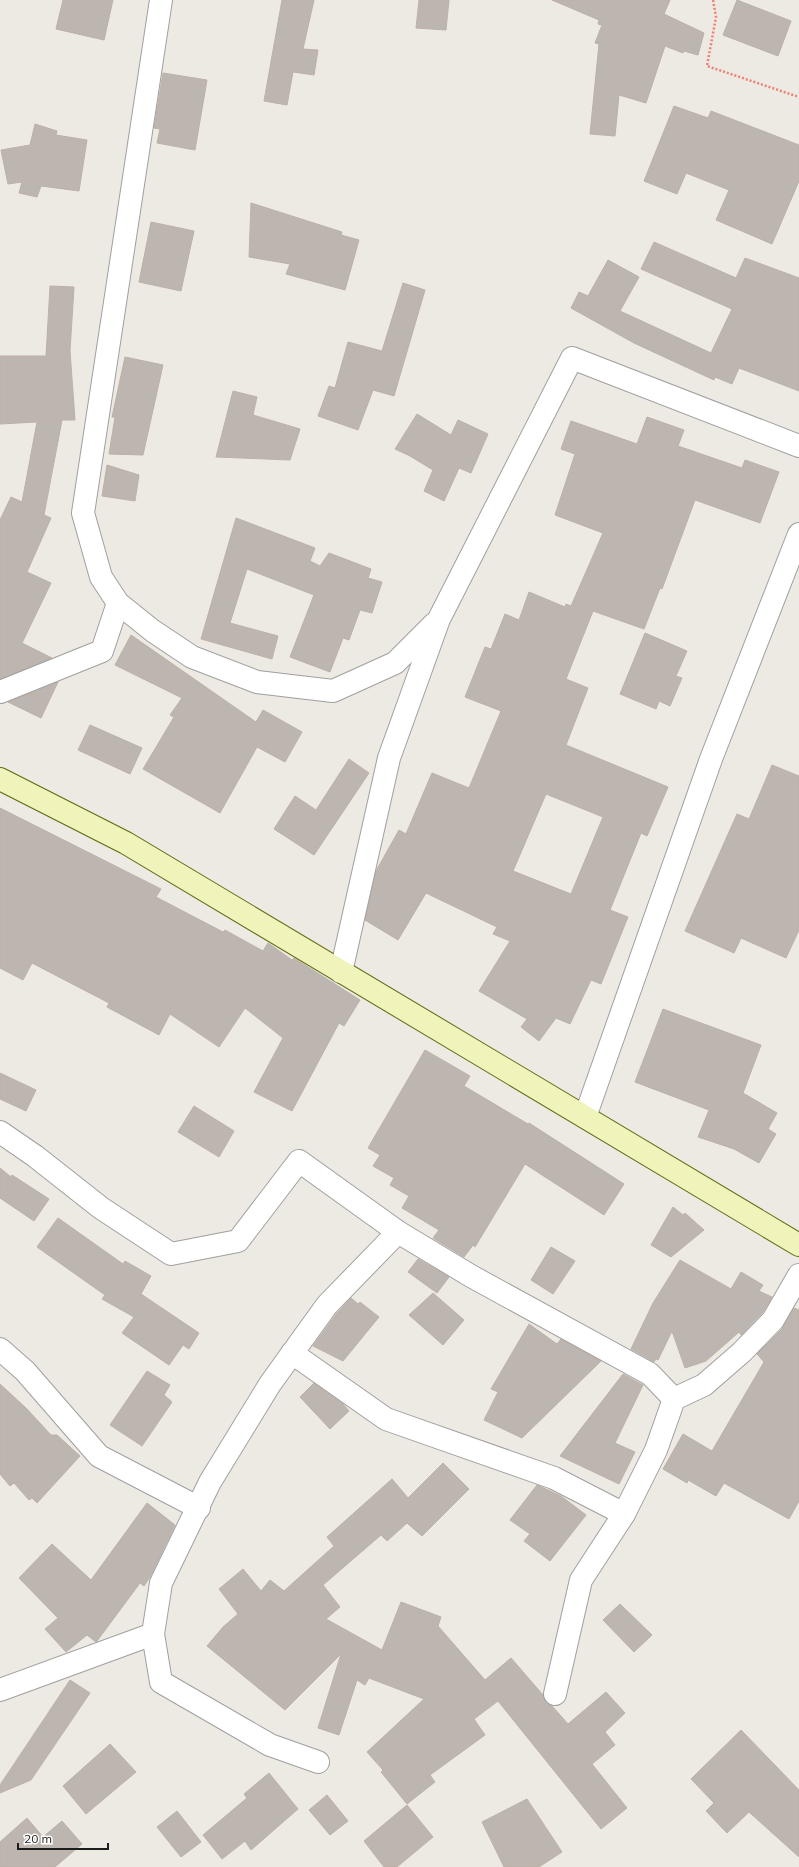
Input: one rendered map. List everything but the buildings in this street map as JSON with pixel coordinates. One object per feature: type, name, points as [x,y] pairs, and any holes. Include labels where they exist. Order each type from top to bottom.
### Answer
[{"type":"street","points":[[161,0],[83,512],[101,577],[118,603],[153,631],[192,657],[257,682],[333,691],[395,664],[440,619]]},
{"type":"street","points":[[341,972],[389,758],[440,619],[572,358],[799,446]]},
{"type":"street","points":[[585,1117],[711,758],[799,534]]},
{"type":"street","points":[[0,692],[102,651],[118,603]]},
{"type":"street","points":[[0,779],[126,843],[799,1245]]},
{"type":"street","points":[[0,1132],[35,1156],[101,1208],[171,1254],[238,1241],[299,1162],[398,1232],[471,1276],[650,1374],[674,1400]]},
{"type":"street","points":[[318,1762],[270,1745],[161,1682],[152,1634],[161,1583],[199,1508],[210,1482],[270,1384],[326,1305],[398,1232]]},
{"type":"street","points":[[555,1694],[581,1580],[624,1514],[656,1450],[674,1400],[704,1385],[742,1352],[773,1320],[799,1275]]},
{"type":"street","points":[[0,1349],[25,1371],[98,1456],[199,1508]]},
{"type":"street","points":[[292,1353],[386,1419],[554,1478],[624,1514]]},
{"type":"street","points":[[0,1690],[152,1634]]},
{"type":"path","points":[[713,0],[716,17],[707,66],[799,97]]}]
